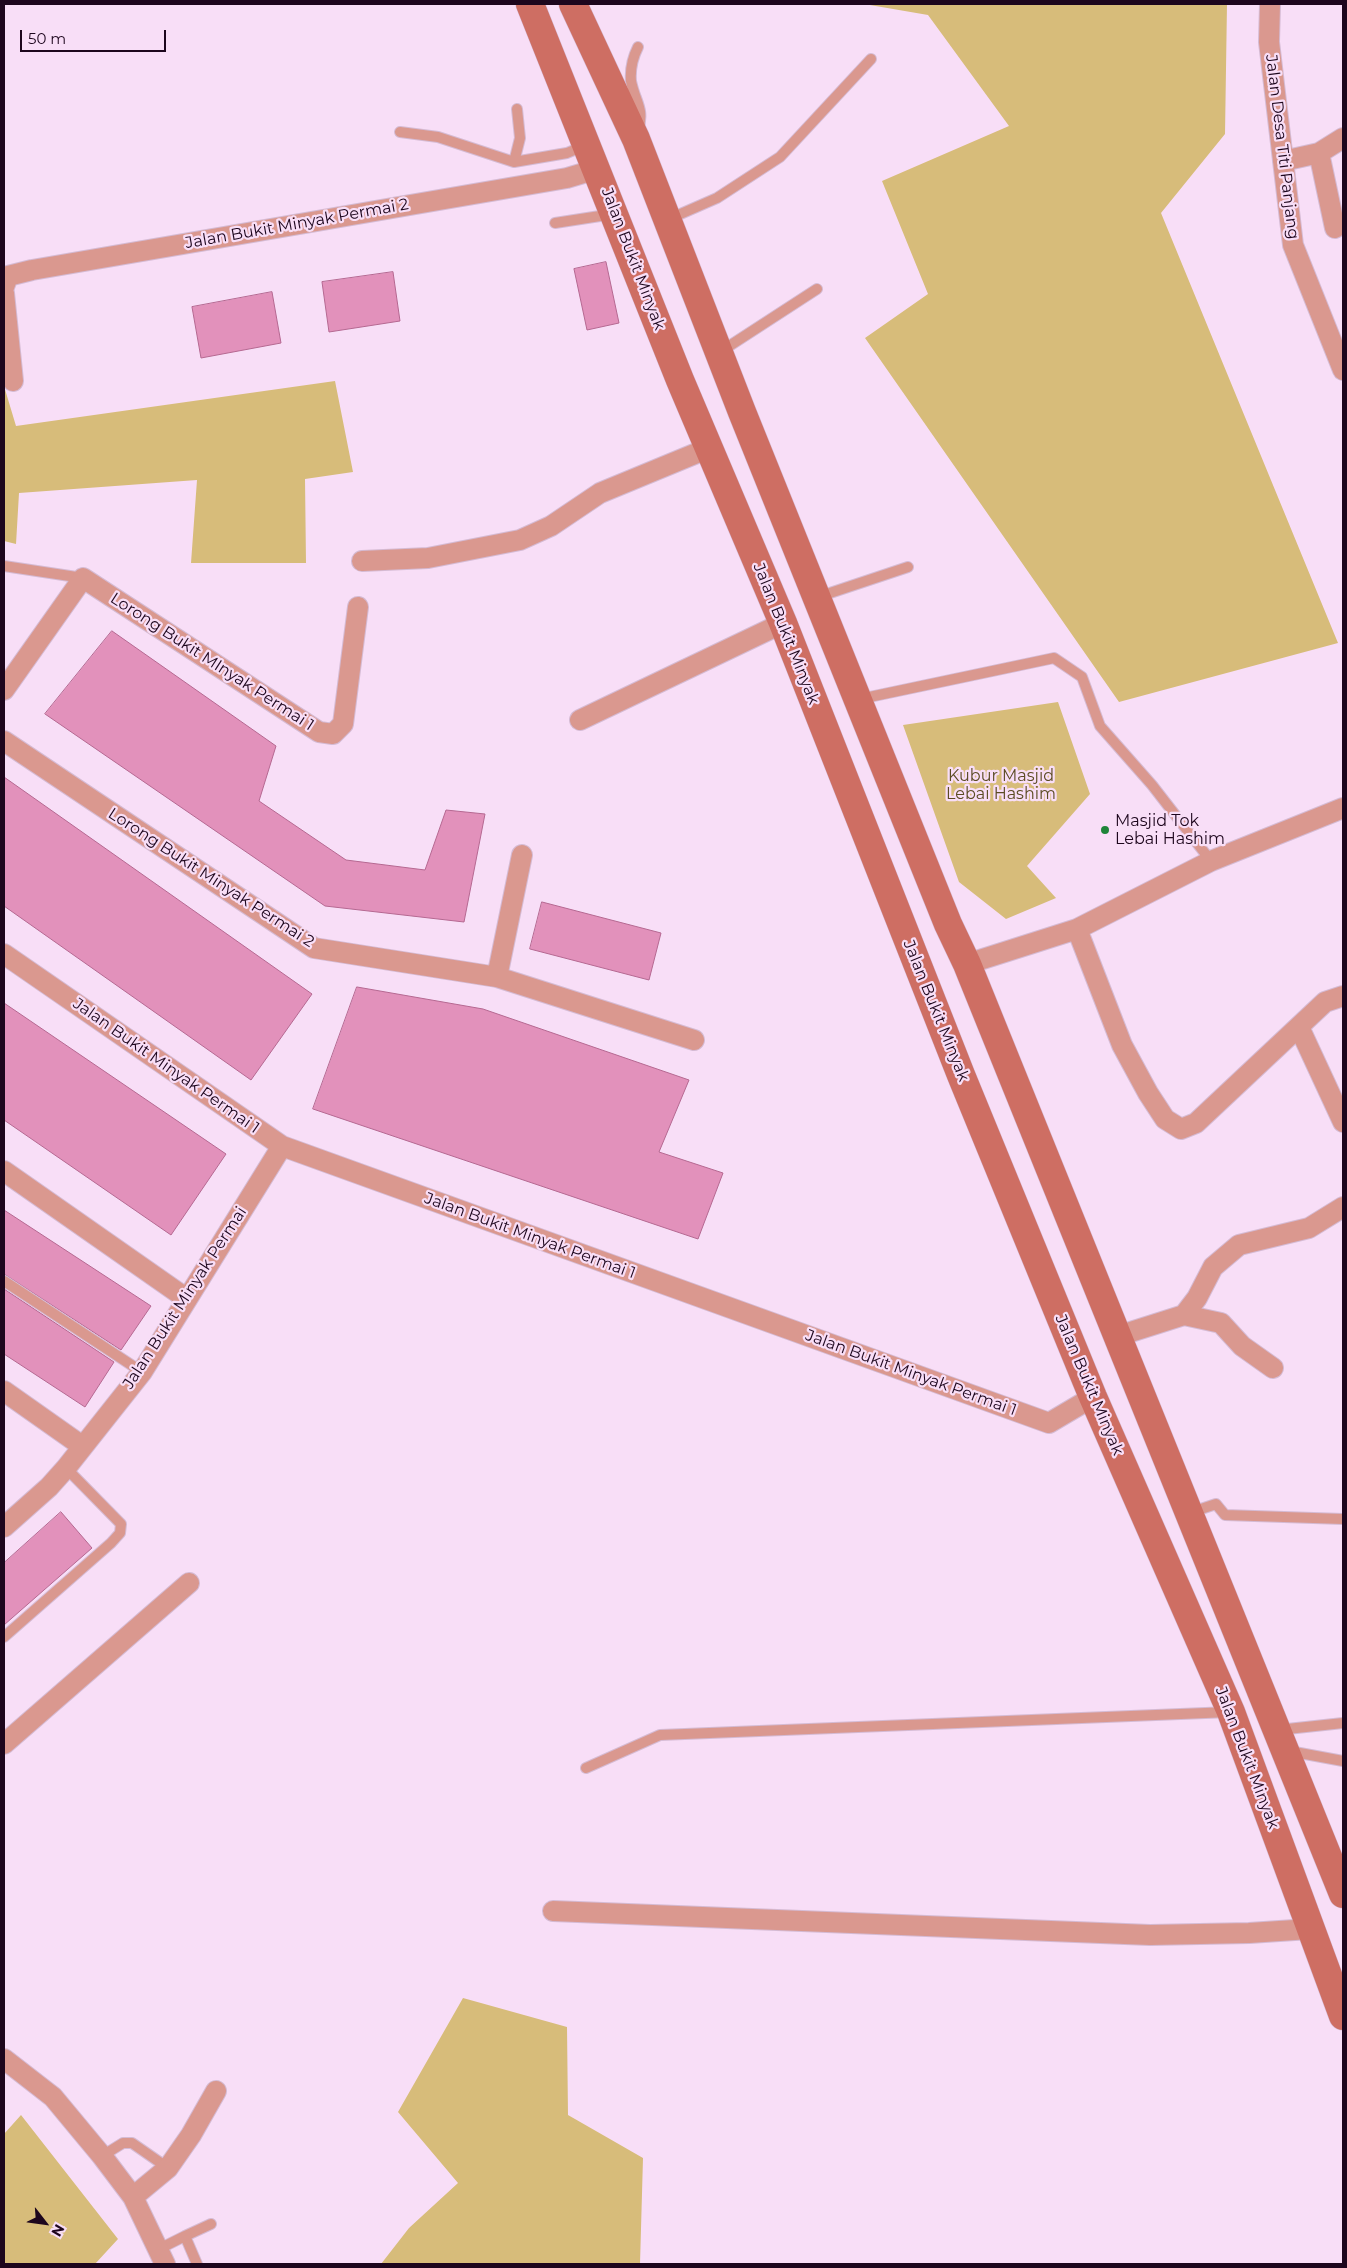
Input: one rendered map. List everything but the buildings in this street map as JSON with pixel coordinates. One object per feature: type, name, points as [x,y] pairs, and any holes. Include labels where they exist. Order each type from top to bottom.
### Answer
[{"type":"main road","name":"Jalan Bukit Minyak","points":[[530,4],[680,380],[783,624],[961,1075],[1093,1396],[1231,1712],[1343,2016]]},
{"type":"main road","points":[[573,4],[636,139],[719,352],[948,924],[967,964],[1343,1894]]},
{"type":"main road","points":[[763,575],[774,580],[788,574],[800,553]]},
{"type":"main road","points":[[783,624],[791,609],[806,601],[819,602]]},
{"type":"street","name":"Jalan Desa Titi Panjang","points":[[1270,4],[1269,42],[1293,245],[1342,361]]},
{"type":"street","points":[[1283,161],[1319,153],[1343,138]]},
{"type":"street","points":[[1319,153],[1339,226]]},
{"type":"street","name":"Jalan Bukit Minyak Permai 2","points":[[4,287],[8,276],[32,270],[567,178],[592,157]]},
{"type":"street","points":[[4,293],[13,381]]},
{"type":"street","points":[[362,561],[428,558],[520,540],[551,526],[600,493],[709,448]]},
{"type":"street","points":[[4,690],[83,578]]},
{"type":"street","name":"Lorong Bukit MInyak Permai 1","points":[[83,578],[320,732],[333,734],[343,724],[358,607]]},
{"type":"street","points":[[580,720],[783,624]]},
{"type":"street","name":"Lorong Bukit Minyak Permai 2","points":[[4,741],[314,948],[497,977],[694,1040]]},
{"type":"street","points":[[967,964],[1077,929],[1211,862],[1343,808]]},
{"type":"street","points":[[497,977],[522,855]]},
{"type":"street","points":[[1077,929],[1122,1045],[1148,1093],[1165,1119],[1181,1129],[1196,1123],[1325,1002],[1343,996]]},
{"type":"street","name":"Jalan Bukit Minyak Permai 1","points":[[4,954],[282,1146],[1049,1423],[1093,1396]]},
{"type":"street","points":[[1299,1027],[1343,1122]]},
{"type":"street","name":"Jalan Bukit Minyak Permai","points":[[4,1527],[49,1487],[66,1468],[142,1372],[282,1146]]},
{"type":"street","points":[[4,1171],[187,1299]]},
{"type":"street","points":[[1184,1315],[1197,1298],[1213,1267],[1239,1245],[1309,1228],[1343,1207]]},
{"type":"street","points":[[1118,1336],[1184,1315],[1221,1323],[1242,1346],[1273,1368]]},
{"type":"street","points":[[4,1391],[82,1446]]},
{"type":"street","points":[[4,1744],[189,1583]]},
{"type":"street","points":[[553,1911],[1150,1935],[1310,1929]]},
{"type":"street","points":[[4,2059],[53,2097],[102,2156],[133,2197],[161,2257]]},
{"type":"street","points":[[133,2197],[168,2168],[191,2135],[216,2092]]},
{"type":"lane","points":[[636,139],[642,117],[631,81],[632,60],[638,47]]},
{"type":"lane","points":[[668,220],[717,198],[780,157],[871,59]]},
{"type":"lane","points":[[514,162],[520,138],[517,110]]},
{"type":"lane","points":[[400,132],[438,137],[514,162],[567,153],[592,157]]},
{"type":"lane","points":[[555,223],[615,214]]},
{"type":"lane","points":[[719,352],[817,288]]},
{"type":"lane","points":[[4,566],[83,578]]},
{"type":"lane","points":[[819,602],[908,567]]},
{"type":"lane","points":[[859,699],[1054,658],[1082,677],[1100,726],[1152,785],[1211,862]]},
{"type":"lane","points":[[4,1281],[142,1372]]},
{"type":"lane","points":[[4,1637],[120,1533],[121,1524],[66,1468]]},
{"type":"lane","points":[[1188,1513],[1216,1504],[1225,1515],[1343,1519]]},
{"type":"lane","points":[[586,1768],[660,1735],[1231,1712]]},
{"type":"lane","points":[[1281,1740],[1343,1723]]},
{"type":"lane","points":[[1281,1740],[1343,1761]]},
{"type":"lane","points":[[102,2156],[123,2143],[132,2143],[168,2168]]},
{"type":"lane","points":[[161,2257],[185,2236],[211,2224]]},
{"type":"lane","points":[[185,2236],[198,2264]]},
{"type":"green space","points":[[864,4],[1227,4],[1225,134],[1161,213],[1338,643],[1119,702],[865,338],[928,294],[882,181],[1009,126],[928,15]]},
{"type":"green space","points":[[335,381],[353,472],[305,479],[306,563],[191,563],[197,480],[19,493],[16,544],[4,541],[4,386],[16,426]]},
{"type":"green space","name":"Kubur Masjid Lebai Hashim","points":[[1058,702],[1090,794],[1027,866],[1056,898],[1006,919],[959,882],[903,725]]},
{"type":"green space","points":[[463,1998],[567,2027],[568,2115],[643,2158],[640,2264],[381,2264],[409,2228],[458,2183],[398,2112]]},
{"type":"green space","points":[[21,2115],[118,2239],[95,2264],[4,2264],[4,2134]]},
{"type":"place","name":"Masjid Tok Lebai Hashim","points":[[1105,830]]}]
